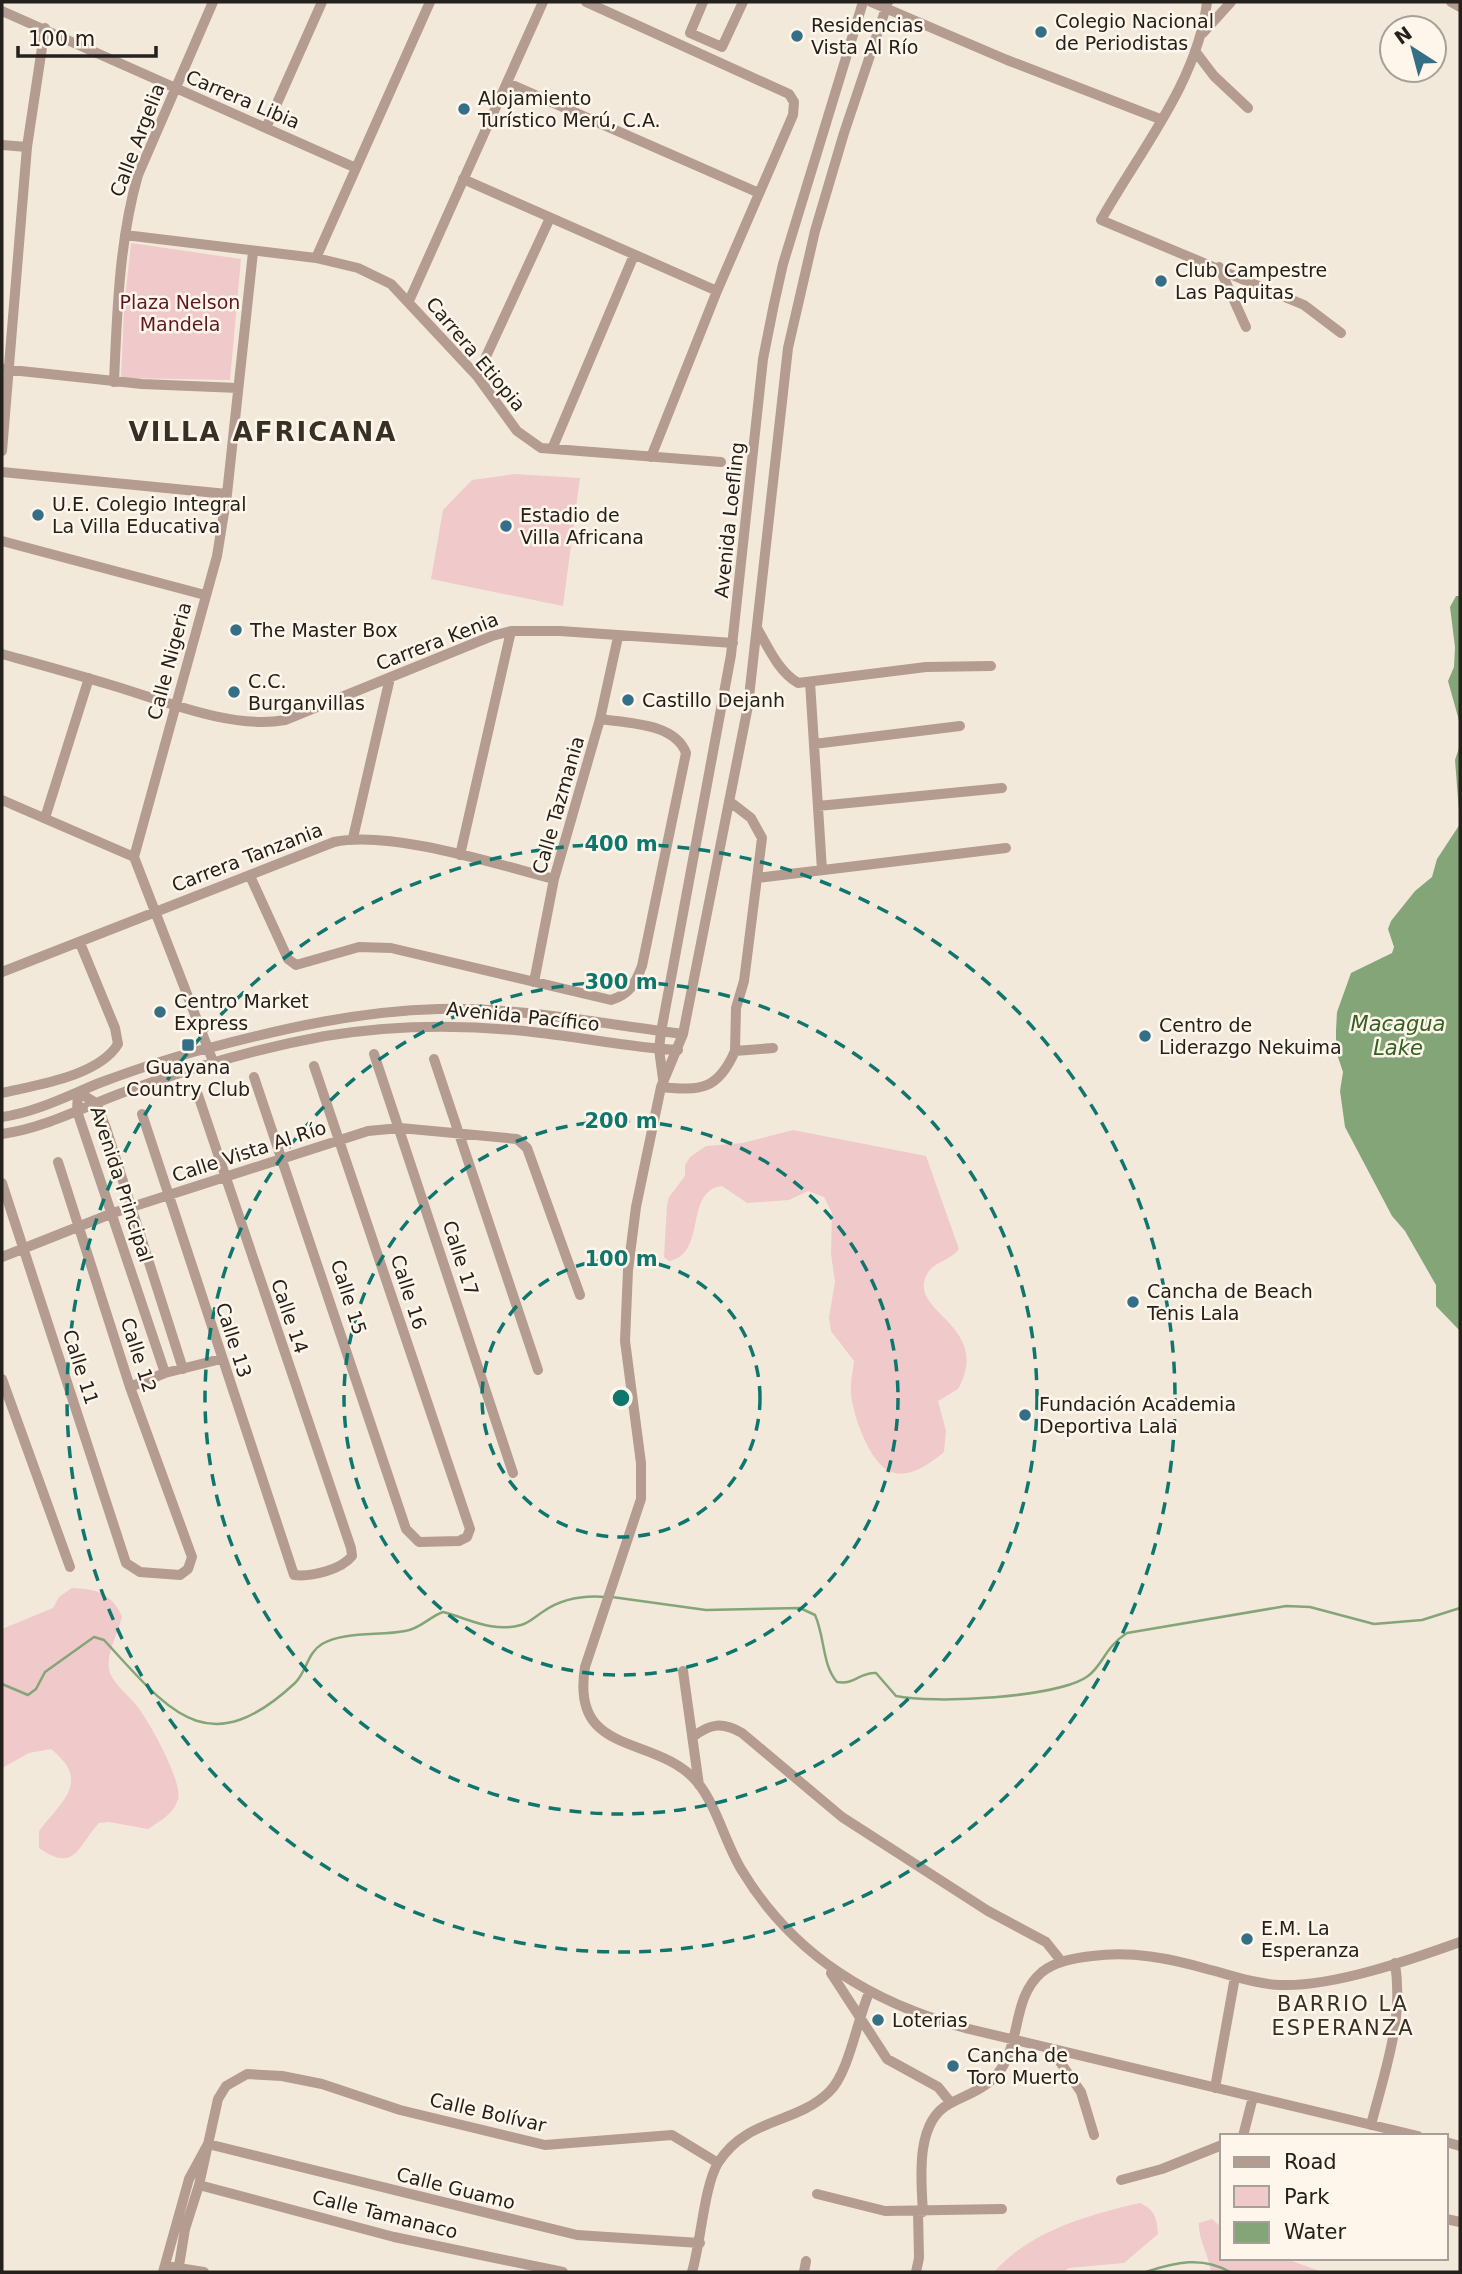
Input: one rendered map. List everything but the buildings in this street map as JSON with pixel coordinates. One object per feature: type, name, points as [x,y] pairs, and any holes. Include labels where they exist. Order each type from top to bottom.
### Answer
[{"type":"street","name":"Calle Argelia","points":[[114,382],[125,235],[138,175],[213,2]]},
{"type":"street","points":[[267,128],[322,2]]},
{"type":"street","points":[[316,258],[430,2]]},
{"type":"street","points":[[409,301],[543,2]]},
{"type":"street","points":[[586,2],[789,94],[794,102],[793,115],[717,291],[651,457]]},
{"type":"street","points":[[703,2],[690,33],[720,47],[743,2]]},
{"type":"street","name":"Avenida Loefling","points":[[662,1083],[659,1049],[661,1032],[709,787],[733,643],[763,359],[783,264],[863,2]]},
{"type":"street","points":[[871,2],[887,5],[1160,118]]},
{"type":"street","points":[[1207,2],[1203,33],[1195,51],[1101,220],[1219,267],[1304,305],[1341,333]]},
{"type":"street","points":[[1203,33],[1231,2]]},
{"type":"street","points":[[1451,2],[1460,7]]},
{"type":"street","name":"Avenida Loefling","points":[[662,1083],[683,1034],[748,706],[780,409],[799,294],[844,133],[887,5]]},
{"type":"street","name":"Carrera Libia","points":[[2,10],[356,168]]},
{"type":"street","points":[[2,451],[4,370],[27,148],[45,28]]},
{"type":"street","points":[[1195,51],[1214,76],[1248,108]]},
{"type":"street","points":[[508,83],[760,193]]},
{"type":"street","points":[[2,145],[27,148]]},
{"type":"street","points":[[463,179],[717,291]]},
{"type":"street","points":[[477,376],[550,218]]},
{"type":"street","name":"Carrera Etiopia","points":[[125,235],[316,258],[358,268],[391,284],[409,301],[477,376],[517,431],[541,448],[721,462]]},
{"type":"street","name":"Calle Nigeria","points":[[134,857],[217,556],[227,494],[253,252]]},
{"type":"street","points":[[552,449],[634,255]]},
{"type":"street","points":[[1219,267],[1246,327]]},
{"type":"street","points":[[4,370],[114,382],[238,388]]},
{"type":"street","points":[[2,472],[227,494]]},
{"type":"street","points":[[2,541],[205,595]]},
{"type":"street","points":[[757,628],[789,677],[798,683],[926,667],[991,666]]},
{"type":"street","points":[[460,855],[511,631]]},
{"type":"street","name":"Carrera Kenia","points":[[2,654],[176,705],[248,722],[268,723],[285,720],[492,636],[511,631],[560,631],[733,643]]},
{"type":"street","name":"Calle Tazmania","points":[[534,982],[554,879],[600,719],[618,637]]},
{"type":"street","points":[[45,818],[89,678]]},
{"type":"street","points":[[353,838],[390,678]]},
{"type":"street","points":[[810,682],[822,870]]},
{"type":"street","points":[[250,876],[288,959],[296,965],[359,947],[384,947],[611,1000],[625,996],[635,984],[642,966],[686,754],[681,741],[671,733],[600,719]]},
{"type":"street","points":[[814,744],[960,726]]},
{"type":"street","points":[[818,806],[1003,788]]},
{"type":"street","points":[[2,800],[134,857],[214,1064]]},
{"type":"street","points":[[699,1785],[675,1765],[606,1734],[588,1714],[583,1679],[641,1499],[641,1463],[628,1387],[625,1326],[635,1219],[662,1083],[704,1088],[726,1072],[735,1051],[736,1008],[744,981],[762,838],[751,818],[729,801]]},
{"type":"street","name":"Carrera Tanzania","points":[[2,972],[334,842],[353,838],[370,838],[460,855],[554,879]]},
{"type":"street","points":[[757,878],[1006,848]]},
{"type":"street","points":[[2,1093],[58,1080],[105,1060],[118,1044],[115,1028],[80,943]]},
{"type":"street","name":"Avenida Pacífico","points":[[2,1117],[46,1106],[150,1065],[208,1048],[321,1021],[381,1012],[441,1009],[547,1017],[683,1034]]},
{"type":"street","name":"Avenida Pacífico","points":[[2,1134],[51,1122],[96,1103],[214,1064],[324,1037],[441,1025],[544,1033],[678,1050]]},
{"type":"street","points":[[735,1051],[773,1048]]},
{"type":"street","name":"Calle 17","points":[[374,1054],[513,1473]]},
{"type":"street","points":[[434,1059],[538,1370]]},
{"type":"street","name":"Calle 16","points":[[314,1066],[470,1529],[467,1537],[460,1541],[419,1542],[406,1529]]},
{"type":"street","name":"Calle 15","points":[[254,1077],[406,1529]]},
{"type":"street","name":"Avenida Principal","points":[[165,1373],[77,1111],[78,1092],[96,1103],[183,1369]]},
{"type":"street","name":"Calle 14","points":[[198,1095],[351,1548],[352,1556],[347,1563],[308,1576],[294,1575]]},
{"type":"street","name":"Calle 13","points":[[142,1114],[294,1575]]},
{"type":"street","name":"Calle Vista Al Río","points":[[2,1257],[23,1246],[113,1213],[368,1131],[400,1128],[516,1139],[527,1148],[580,1295]]},
{"type":"street","name":"Calle 12","points":[[58,1163],[130,1388],[192,1557]]},
{"type":"street","name":"Calle 11","points":[[2,1183],[126,1563],[140,1572],[180,1575],[188,1569],[192,1557]]},
{"type":"street","points":[[130,1388],[165,1373],[221,1359]]},
{"type":"street","points":[[2,1379],[70,1567]]},
{"type":"street","points":[[682,1671],[699,1785],[750,1882],[778,1919],[842,1987],[887,2059],[938,2087],[951,2103]]},
{"type":"street","points":[[693,1737],[714,1725],[724,1725],[742,1733],[842,1817],[988,1911],[1046,1942],[1062,1962]]},
{"type":"street","points":[[916,2272],[919,2258],[922,2165],[928,2133],[936,2114],[995,2077],[1013,2040],[1027,1990],[1041,1973],[1062,1962],[1102,1955],[1138,1954],[1181,1961],[1268,1984],[1300,1984],[1395,1964],[1460,1942]]},
{"type":"street","points":[[811,1951],[869,1993],[935,2020],[1409,2134]]},
{"type":"street","points":[[1371,2125],[1397,2024],[1399,1991],[1395,1964]]},
{"type":"street","points":[[1214,2088],[1236,1977]]},
{"type":"street","points":[[692,2272],[710,2184],[718,2163],[733,2144],[755,2128],[813,2105],[830,2091],[840,2077],[869,1993]]},
{"type":"street","points":[[1051,2049],[1081,2092],[1094,2135]]},
{"type":"street","name":"Calle Bolívar","points":[[208,2144],[221,2092],[233,2081],[247,2074],[282,2076],[322,2084],[400,2110],[545,2145],[672,2135],[718,2163]]},
{"type":"street","points":[[1244,2134],[1253,2097]]},
{"type":"street","points":[[204,2272],[164,2269],[188,2202],[199,2185],[208,2144]]},
{"type":"street","points":[[178,2270],[193,2168],[208,2144]]},
{"type":"street","name":"Calle Guamo","points":[[208,2144],[577,2235],[700,2243]]},
{"type":"street","points":[[1121,2180],[1162,2169],[1220,2146]]},
{"type":"street","name":"Calle Tamanaco","points":[[199,2185],[394,2237],[563,2272]]},
{"type":"street","points":[[817,2194],[867,2209],[921,2212],[1002,2209]]},
{"type":"green space","name":"Plaza Nelson Mandela","points":[[131,243],[241,259],[230,380],[121,378],[124,308]]},
{"type":"green space","name":"Estadio de Villa Africana","points":[[515,474],[580,478],[563,606],[431,579],[443,510],[472,480]]},
{"type":"green space","points":[[793,1130],[926,1156],[959,1249],[929,1271],[924,1289],[929,1300],[959,1335],[965,1350],[966,1368],[958,1389],[938,1401],[946,1431],[944,1452],[915,1471],[895,1473],[878,1462],[855,1415],[851,1394],[854,1361],[831,1331],[829,1317],[835,1282],[831,1254],[832,1213],[824,1197],[808,1191],[789,1200],[747,1203],[722,1186],[710,1190],[698,1210],[688,1247],[681,1256],[669,1261],[664,1257],[669,1197],[685,1176],[685,1165],[690,1157],[706,1146],[743,1143]]},
{"type":"green space","points":[[72,1588],[102,1594],[118,1608],[122,1616],[110,1652],[110,1673],[137,1706],[157,1738],[175,1779],[178,1799],[170,1813],[148,1829],[109,1822],[99,1823],[75,1854],[61,1858],[39,1848],[39,1831],[69,1790],[69,1771],[63,1760],[51,1749],[29,1753],[2,1768],[2,1629],[53,1608],[59,1597]]},
{"type":"green space","points":[[1140,2203],[1154,2215],[1158,2234],[1124,2263],[1069,2268],[1063,2272],[994,2272],[1008,2258],[1042,2235],[1080,2219]]},
{"type":"green space","points":[[1212,2219],[1220,2226],[1220,2260],[1289,2260],[1322,2272],[1211,2272],[1199,2223]]},
{"type":"water","points":[[1456,596],[1460,596],[1460,724],[1448,681],[1454,667],[1455,647],[1450,607]]},
{"type":"water","points":[[1460,745],[1460,824],[1455,760]]},
{"type":"water","name":"Macagua Lake","points":[[1460,824],[1460,1331],[1436,1306],[1436,1285],[1405,1231],[1392,1216],[1345,1127],[1340,1091],[1343,1072],[1336,1051],[1336,1030],[1337,1012],[1351,973],[1392,953],[1394,947],[1388,929],[1391,921],[1415,891],[1432,877],[1437,859]]},
{"type":"waterway","points":[[2,1684],[28,1695],[36,1689],[45,1672],[94,1637],[104,1640],[148,1687],[190,1718],[212,1724],[236,1721],[264,1708],[295,1683],[313,1652],[331,1640],[351,1635],[410,1630],[443,1612],[481,1624],[510,1627],[527,1623],[566,1600],[606,1597]]},
{"type":"waterway","points":[[612,1597],[706,1610],[800,1608],[815,1615],[826,1659],[837,1682],[849,1682],[865,1674],[876,1673],[896,1696],[937,1699],[1024,1694],[1073,1684],[1093,1672],[1114,1644],[1127,1633],[1286,1606],[1310,1607],[1374,1624],[1422,1620],[1460,1608]]},
{"type":"waterway","points":[[1146,2272],[1189,2262],[1210,2264],[1230,2272]]},
{"type":"place","name":"Colegio Nacional de Periodistas","points":[[1041,32]]},
{"type":"place","name":"Residencias Vista Al Río","points":[[797,36]]},
{"type":"place","name":"Alojamiento Turístico Merú, C.A.","points":[[464,109]]},
{"type":"place","name":"Club Campestre Las Paquitas","points":[[1161,281]]},
{"type":"place","name":"U.E. Colegio Integral La Villa Educativa","points":[[38,515]]},
{"type":"place","name":"Estadio de Villa Africana","points":[[506,526]]},
{"type":"place","name":"The Master Box","points":[[236,630]]},
{"type":"place","name":"C.C. Burganvillas","points":[[234,692]]},
{"type":"place","name":"Castillo Dejanh","points":[[628,700]]},
{"type":"place","name":"Centro Market Express","points":[[160,1012]]},
{"type":"place","name":"Centro de Liderazgo Nekuima","points":[[1145,1036]]},
{"type":"place","name":"Guayana Country Club","points":[[188,1045]]},
{"type":"place","name":"Cancha de Beach Tenis Lala","points":[[1133,1302]]},
{"type":"place","name":"Fundación Academia Deportiva Lala","points":[[1025,1415]]},
{"type":"place","name":"E.M. La Esperanza","points":[[1247,1939]]},
{"type":"place","name":"Loterias","points":[[878,2020]]},
{"type":"place","name":"Cancha de Toro Muerto","points":[[953,2066]]},
{"type":"district","name":"VILLA AFRICANA","points":[[263,432]]},
{"type":"district","name":"BARRIO LA ESPERANZA","points":[[1343,2016]]}]
